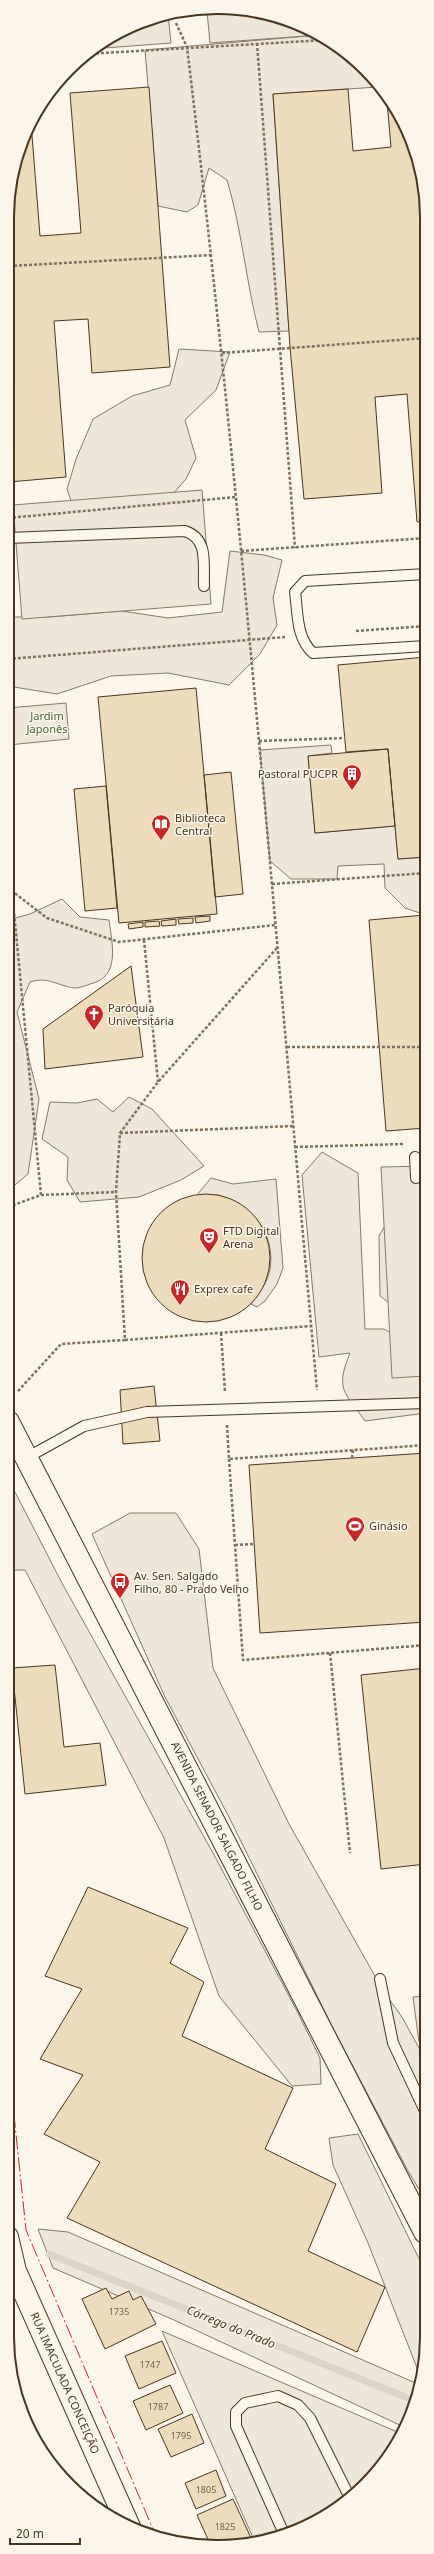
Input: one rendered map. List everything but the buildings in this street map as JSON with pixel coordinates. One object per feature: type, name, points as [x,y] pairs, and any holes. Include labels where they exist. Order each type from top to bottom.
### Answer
[{"type":"main road","name":"AVENIDA SENADOR SALGADO FILHO","points":[[14,1442],[18,1455],[420,2222]]},
{"type":"main road","name":"RUA IMACULADA CONCEIÇÃO","points":[[14,2267],[125,2518]]},
{"type":"lane","points":[[14,538],[184,531],[195,535],[201,542],[204,586]]},
{"type":"lane","points":[[420,574],[304,582],[295,592],[301,636],[304,645],[313,653],[420,646]]},
{"type":"lane","points":[[415,1157],[416,1178]]},
{"type":"lane","points":[[18,1455],[91,1425],[147,1412],[420,1403]]},
{"type":"lane","points":[[380,1979],[393,2043],[420,2100]]},
{"type":"lane","points":[[282,2529],[236,2426],[236,2412],[245,2403],[278,2396],[298,2405],[310,2418],[347,2493]]},
{"type":"path","points":[[176,23],[187,47],[222,352],[250,639],[318,1407]]},
{"type":"path","points":[[97,53],[317,40]]},
{"type":"path","points":[[257,43],[295,548]]},
{"type":"path","points":[[14,266],[212,255]]},
{"type":"path","points":[[222,352],[420,338]]},
{"type":"path","points":[[14,517],[236,498]]},
{"type":"path","points":[[241,551],[420,538]]},
{"type":"path","points":[[14,659],[250,639]]},
{"type":"path","points":[[259,741],[345,738]]},
{"type":"path","points":[[272,884],[420,873]]},
{"type":"path","points":[[14,893],[47,918],[119,942],[276,925]]},
{"type":"path","points":[[14,912],[41,1196]]},
{"type":"path","points":[[144,940],[158,1082]]},
{"type":"path","points":[[125,1340],[116,1192],[120,1133],[158,1082],[277,947]]},
{"type":"path","points":[[286,1047],[420,1046]]},
{"type":"path","points":[[120,1133],[293,1126]]},
{"type":"path","points":[[295,1146],[411,1144]]},
{"type":"path","points":[[14,1205],[41,1196],[116,1192]]},
{"type":"path","points":[[18,1390],[61,1344],[311,1326]]},
{"type":"path","points":[[221,1333],[243,1660],[420,1646]]},
{"type":"path","points":[[229,1459],[420,1445]]},
{"type":"path","points":[[352,1458],[353,1450]]},
{"type":"path","points":[[235,1546],[254,1544]]},
{"type":"path","points":[[330,1653],[350,1853]]},
{"type":"green space","points":[[309,36],[341,56],[361,73],[373,87],[273,94],[289,331],[259,332],[227,180],[209,168],[198,205],[187,212],[158,206],[145,50]]},
{"type":"green space","points":[[179,349],[230,352],[216,390],[185,420],[196,458],[186,479],[166,502],[80,526],[67,489],[76,459],[93,419],[132,396],[170,385]]},
{"type":"green space","points":[[230,551],[264,555],[282,560],[273,598],[277,625],[260,654],[229,685],[168,673],[111,676],[57,694],[14,687],[14,617],[49,617],[122,611],[168,618],[222,612]]},
{"type":"green space","name":"Jardim Japonês","points":[[66,703],[69,739],[14,744],[14,707]]},
{"type":"green space","points":[[331,745],[332,753],[308,756],[315,833],[395,826],[398,859],[420,857],[420,913],[405,908],[385,888],[384,864],[338,866],[337,879],[291,879],[270,861],[260,750]]},
{"type":"green space","points":[[62,899],[80,917],[109,920],[112,939],[112,958],[110,967],[100,980],[82,987],[69,987],[43,980],[30,982],[17,1012],[39,1099],[28,1174],[15,1185],[14,918],[30,914]]},
{"type":"green space","points":[[129,1097],[152,1109],[204,1166],[181,1180],[139,1197],[80,1202],[67,1180],[68,1157],[42,1139],[50,1102],[77,1103],[97,1099],[113,1112]]},
{"type":"green space","points":[[322,1152],[358,1173],[365,1329],[384,1329],[400,1338],[409,1318],[380,1296],[379,1236],[404,1193],[420,1193],[420,1414],[365,1421],[344,1390],[343,1375],[350,1353],[319,1357],[302,1175]]},
{"type":"green space","points":[[211,1178],[233,1184],[276,1179],[283,1268],[277,1284],[265,1301],[257,1307],[251,1304],[263,1287],[270,1269],[271,1256],[265,1232],[251,1213],[230,1199],[218,1195],[197,1195]]},
{"type":"green space","points":[[14,1492],[63,1585],[213,1853],[297,2011],[320,2058],[321,2084],[292,2086],[219,1996],[164,1838],[25,1570],[14,1570]]},
{"type":"green space","points":[[130,1513],[176,1513],[199,1549],[213,1668],[289,1824],[384,1992],[402,2017],[420,2050],[420,2191],[408,2171],[333,2028],[229,1817],[165,1697],[92,1534]]},
{"type":"green space","points":[[420,1996],[419,2042],[413,1997]]},
{"type":"green space","points":[[358,2134],[420,2261],[420,2350],[417,2368],[368,2243],[333,2165],[329,2138]]},
{"type":"green space","points":[[38,2229],[68,2232],[415,2383],[405,2415],[400,2425],[174,2320],[53,2268]]},
{"type":"shaded area","points":[[207,14],[230,14],[257,18],[295,29],[308,36],[210,43]]},
{"type":"shaded area","points":[[169,20],[171,43],[104,48],[139,29]]},
{"type":"shaded area","points":[[202,490],[211,604],[22,619],[14,505]]},
{"type":"shaded area","points":[[420,1166],[420,1376],[392,1378],[381,1167]]},
{"type":"shaded area","points":[[162,2331],[396,2432],[386,2450],[370,2471],[341,2498],[330,2506],[295,2525],[253,2537]]},
{"type":"waterway","name":"Córrego do Prado","points":[[49,2254],[410,2399]]},
{"type":"power","points":[[14,2115],[26,2230],[153,2529]]},
{"type":"place","name":"Pastoral PUCPR","points":[[352,791]]},
{"type":"place","name":"Biblioteca Central","points":[[161,841]]},
{"type":"place","name":"Paróquia Universitária","points":[[94,1031]]},
{"type":"place","name":"FTD Digital Arena","points":[[209,1254]]},
{"type":"place","name":"Exprex cafe","points":[[180,1306]]},
{"type":"place","name":"Ginásio","points":[[355,1543]]},
{"type":"place","name":"Av. Sen. Salgado Filho, 80 - Prado Velho","points":[[120,1599]]}]
